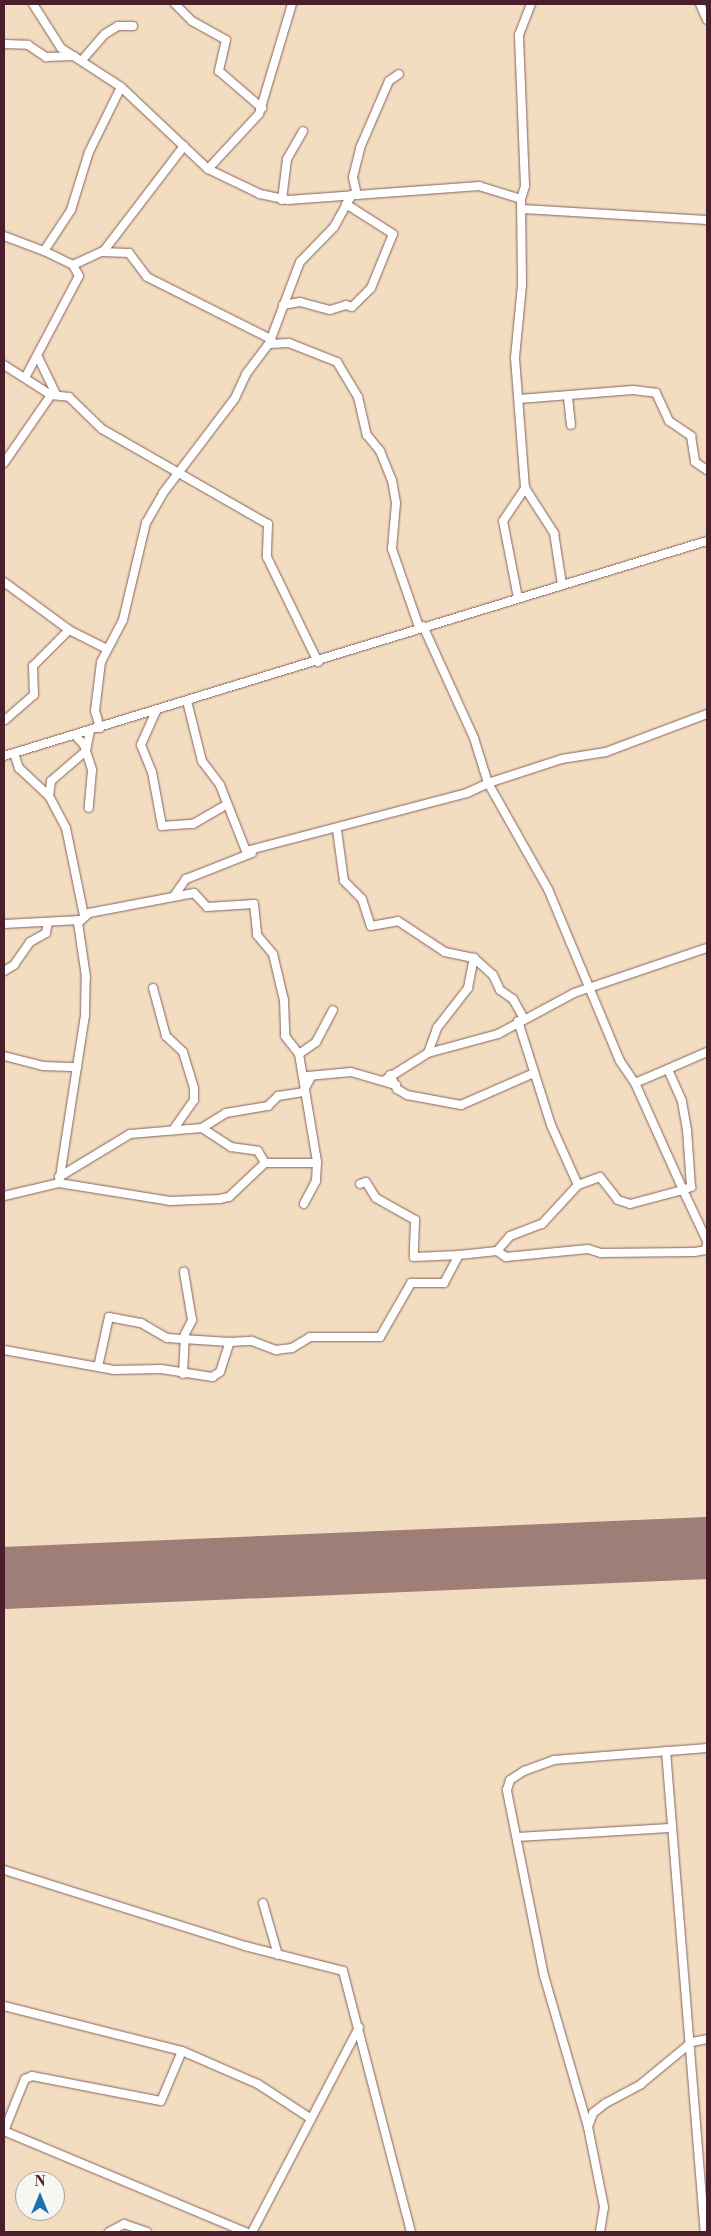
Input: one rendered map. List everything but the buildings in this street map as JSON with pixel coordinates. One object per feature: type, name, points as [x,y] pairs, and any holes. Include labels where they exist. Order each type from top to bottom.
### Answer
[{"type":"street","points":[[33,4],[42,24],[74,56]]},
{"type":"street","points":[[175,4],[192,21],[223,37],[226,43],[219,71],[262,108]]},
{"type":"street","points":[[208,169],[230,143],[251,128],[262,108],[266,80],[292,4]]},
{"type":"street","points":[[531,4],[519,35],[525,186],[521,199],[523,209],[515,358],[526,488],[554,532],[562,584]]},
{"type":"street","points":[[700,4],[707,20]]},
{"type":"street","points":[[83,59],[105,34],[118,26],[133,26]]},
{"type":"street","points":[[4,44],[28,45],[46,57],[74,56],[83,59],[121,87],[208,169],[282,200],[479,186],[521,199]]},
{"type":"street","points":[[100,728],[95,697],[105,648],[123,620],[146,523],[179,470],[222,418],[246,374],[270,342],[300,262],[334,227],[346,204],[354,195],[353,177],[360,148],[389,81],[399,74]]},
{"type":"street","points":[[44,251],[74,202],[90,152],[121,87]]},
{"type":"street","points":[[282,200],[287,159],[303,131]]},
{"type":"street","points":[[73,265],[103,251],[184,146]]},
{"type":"street","points":[[283,305],[300,302],[330,310],[346,305],[352,307],[370,288],[393,234],[346,204]]},
{"type":"street","points":[[523,209],[707,220]]},
{"type":"street","points":[[4,236],[44,251],[73,265],[78,276],[38,357],[26,376]]},
{"type":"street","points":[[103,251],[129,253],[147,277],[270,342],[289,343],[337,362],[361,403],[367,435],[392,480],[396,503],[392,549],[421,626],[474,738],[488,783],[548,889],[620,1061],[635,1083],[707,1246],[601,1253],[588,1249],[506,1257],[497,1251],[414,1257],[415,1220],[376,1198],[366,1182],[360,1184]]},
{"type":"street","points":[[276,330],[289,343]]},
{"type":"street","points":[[38,357],[54,394]]},
{"type":"street","points":[[4,365],[26,376],[54,394],[69,397],[102,429],[179,470],[270,525],[267,557],[318,662]]},
{"type":"street","points":[[519,399],[568,397],[633,390],[656,393],[669,421],[691,436],[695,462],[707,470]]},
{"type":"street","points":[[4,463],[54,394]]},
{"type":"street","points":[[568,397],[571,425]]},
{"type":"street","points":[[518,598],[502,524],[526,488]]},
{"type":"street","points":[[4,756],[318,662],[421,626],[707,541]]},
{"type":"street","points":[[4,582],[69,630],[105,648]]},
{"type":"street","points":[[5,720],[34,696],[33,666],[69,630]]},
{"type":"street","points":[[187,701],[202,761],[220,785],[240,844],[252,853]]},
{"type":"street","points":[[156,710],[141,745],[152,772],[162,826],[193,824],[226,805]]},
{"type":"street","points":[[174,896],[186,879],[252,853],[337,830],[562,759],[606,752],[707,714]]},
{"type":"street","points":[[49,796],[51,780],[86,751],[90,730]]},
{"type":"street","points":[[75,735],[86,751],[92,770],[89,808]]},
{"type":"street","points":[[14,752],[19,768],[49,796],[68,833],[82,918],[86,976],[78,1067],[59,1180]]},
{"type":"street","points":[[337,830],[344,881],[362,899],[371,926],[398,921],[445,952],[474,958],[493,974],[500,990],[513,999],[534,1073],[578,1185]]},
{"type":"street","points":[[4,924],[82,918],[194,893],[207,907],[254,904],[257,935],[272,954],[281,985],[284,1036],[299,1054],[316,1181],[304,1204]]},
{"type":"street","points":[[4,970],[14,965],[30,942],[46,934],[48,922]]},
{"type":"street","points":[[302,1073],[311,1077],[343,1072],[388,1077],[428,1053],[486,1039],[520,1019],[590,987],[707,948]]},
{"type":"street","points":[[428,1053],[437,1028],[468,988],[474,958]]},
{"type":"street","points":[[153,988],[166,1036],[183,1052],[194,1088],[194,1100],[174,1130]]},
{"type":"street","points":[[299,1054],[316,1042],[334,1010]]},
{"type":"street","points":[[635,1083],[707,1052]]},
{"type":"street","points":[[4,1056],[42,1066],[78,1067]]},
{"type":"street","points":[[497,1251],[510,1236],[542,1224],[578,1185],[602,1177],[618,1200],[630,1204],[691,1187],[688,1130],[682,1100],[668,1069]]},
{"type":"street","points":[[388,1077],[407,1095],[461,1105],[534,1073]]},
{"type":"street","points":[[303,1092],[311,1077]]},
{"type":"street","points":[[4,1196],[59,1180],[130,1134],[202,1128],[226,1113],[268,1106],[278,1096],[303,1092]]},
{"type":"street","points":[[202,1128],[231,1147],[258,1151],[265,1163]]},
{"type":"street","points":[[59,1180],[170,1201],[220,1199],[229,1196],[265,1163],[313,1163]]},
{"type":"street","points":[[98,1367],[109,1317],[141,1323],[167,1338],[186,1340],[218,1338],[230,1342],[252,1341],[276,1350],[292,1348],[310,1336],[380,1337],[405,1288],[414,1282],[444,1283],[459,1255]]},
{"type":"street","points":[[183,1374],[186,1340],[192,1320],[184,1272]]},
{"type":"street","points":[[4,1350],[98,1367],[217,1376],[230,1342]]},
{"type":"street","points":[[600,2232],[604,2207],[588,2127],[544,1976],[507,1790],[510,1780],[524,1771],[554,1760],[707,1748]]},
{"type":"street","points":[[666,1751],[670,1828],[692,2042],[704,2232]]},
{"type":"street","points":[[516,1837],[670,1828]]},
{"type":"street","points":[[4,1870],[278,1955],[343,1971],[411,2232]]},
{"type":"street","points":[[262,1903],[278,1955]]},
{"type":"street","points":[[4,2006],[182,2051],[258,2084],[310,2118]]},
{"type":"street","points":[[252,2232],[359,2027]]},
{"type":"street","points":[[588,2127],[593,2113],[640,2084],[692,2042],[707,2039]]},
{"type":"street","points":[[182,2051],[161,2101],[32,2076],[25,2079],[4,2131],[246,2232]]},
{"type":"street","points":[[109,2232],[124,2224],[147,2232]]},
{"type":"runway","points":[[4,1578],[707,1548]]}]
